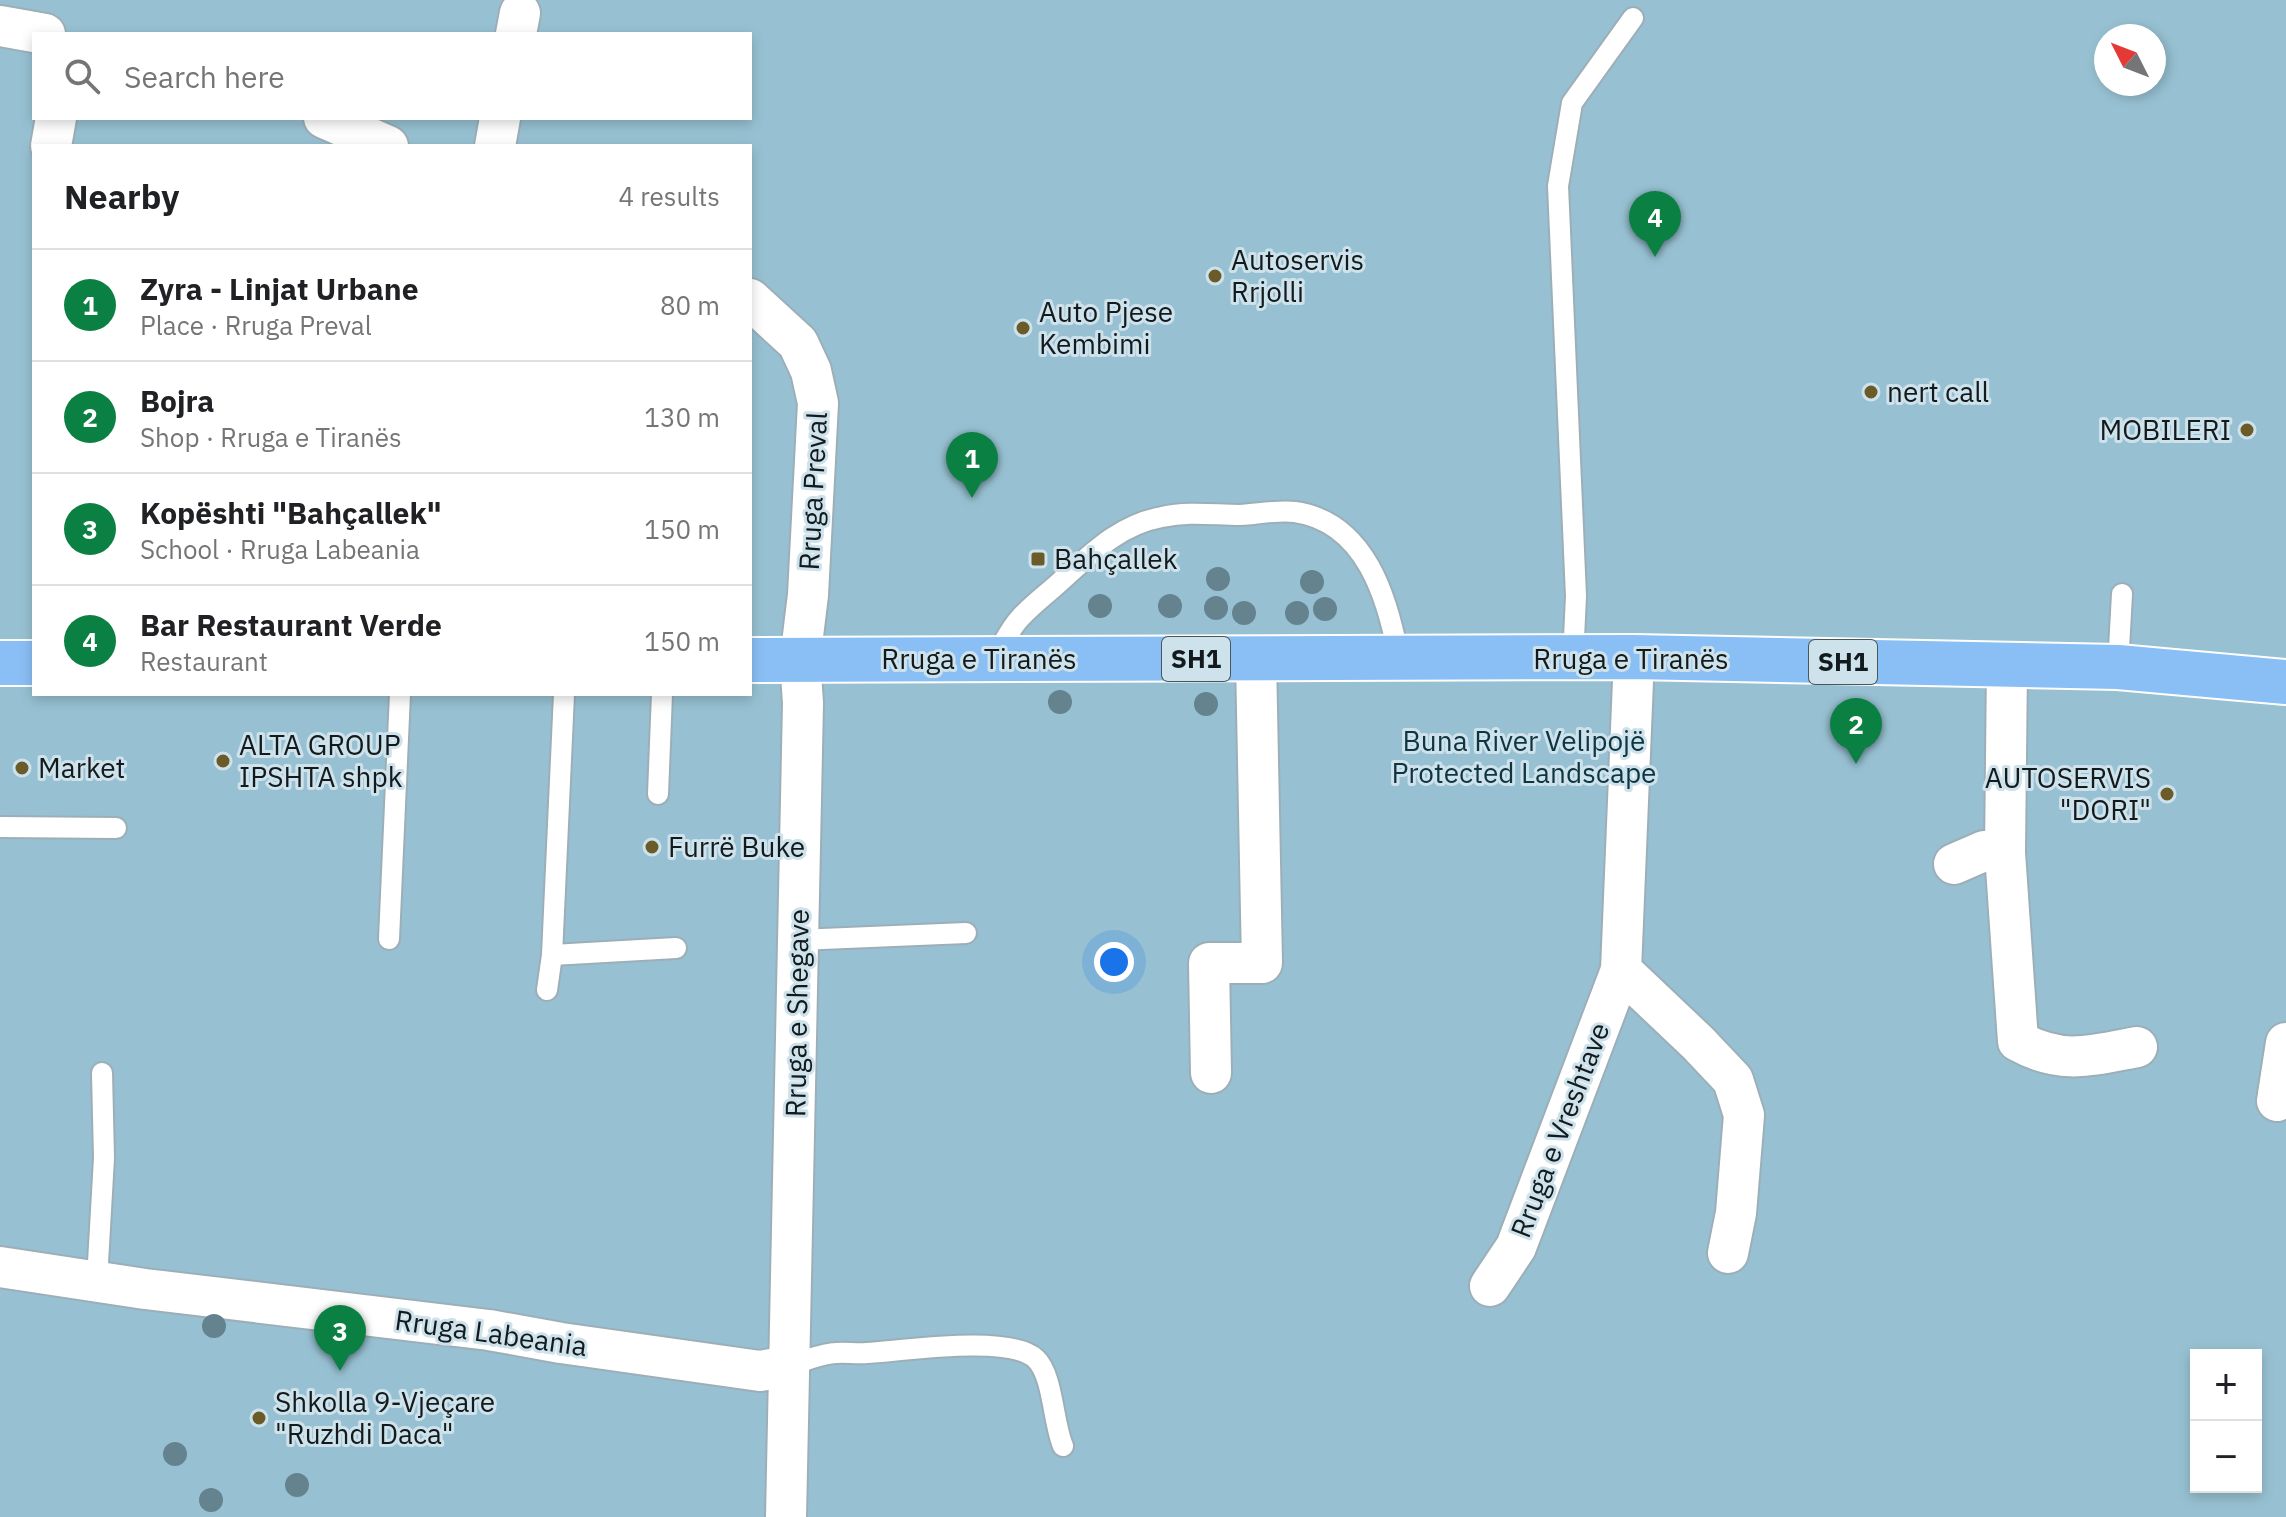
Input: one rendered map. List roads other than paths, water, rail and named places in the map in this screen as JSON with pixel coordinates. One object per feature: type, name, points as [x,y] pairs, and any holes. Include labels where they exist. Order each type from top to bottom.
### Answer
[{"type":"main road","name":"Rruga e Tiranës","points":[[752,660],[1634,657],[2118,667],[2286,682]]},
{"type":"main road","points":[[0,663],[32,663]]},
{"type":"street","points":[[0,26],[34,32]]},
{"type":"street","points":[[51,144],[56,120]]},
{"type":"street","points":[[329,120],[383,144]]},
{"type":"street","points":[[495,144],[500,120]]},
{"type":"street","name":"Rruga Preval","points":[[752,301],[798,343],[811,371],[818,403],[808,595],[800,660]]},
{"type":"street","name":"Rruga e Vreshtave","points":[[1490,1286],[1516,1247],[1621,970],[1634,657]]},
{"type":"street","points":[[1211,1073],[1209,963],[1262,963],[1256,659]]},
{"type":"street","name":"Rruga e Shegave","points":[[786,1517],[803,703],[800,660]]},
{"type":"street","points":[[2007,665],[2005,853],[2018,1041],[2037,1052],[2053,1056],[2097,1054],[2137,1047]]},
{"type":"street","points":[[1954,864],[1984,851],[2005,853]]},
{"type":"street","points":[[1621,970],[1733,1080],[1744,1115],[1736,1213],[1728,1253]]},
{"type":"street","points":[[2277,1101],[2286,1043]]},
{"type":"street","name":"Rruga Labeania","points":[[0,1267],[145,1289],[489,1330],[760,1371],[789,1366]]},
{"type":"lane","points":[[1573,659],[1576,596],[1558,186],[1572,103],[1633,18]]},
{"type":"lane","points":[[993,659],[1020,618],[1084,558],[1122,530],[1171,515],[1199,512],[1252,514],[1278,510],[1315,517],[1339,530],[1357,547],[1371,568],[1391,614],[1399,659]]},
{"type":"lane","points":[[2118,667],[2122,594]]},
{"type":"lane","points":[[389,939],[400,696]]},
{"type":"lane","points":[[547,990],[552,955],[564,696]]},
{"type":"lane","points":[[658,794],[662,696]]},
{"type":"lane","points":[[0,827],[116,828]]},
{"type":"lane","points":[[798,940],[966,933]]},
{"type":"lane","points":[[552,955],[676,948]]},
{"type":"lane","points":[[97,1280],[104,1158],[102,1073]]},
{"type":"lane","points":[[789,1366],[834,1353],[917,1347],[970,1346],[1026,1352],[1038,1360],[1048,1385],[1057,1432],[1063,1446]]},
{"type":"place","name":"Bar Restaurant Verde","points":[[1655,257]]},
{"type":"place","name":"Autoservis Rrjolli","points":[[1215,276]]},
{"type":"place","name":"Auto Pjese Kembimi","points":[[1023,328]]},
{"type":"place","name":"nert call","points":[[1871,392]]},
{"type":"place","name":"MOBILERI","points":[[2247,430]]},
{"type":"place","name":"Zyra - Linjat Urbane","points":[[972,498]]},
{"type":"place","name":"Bahçallek","points":[[1038,559]]},
{"type":"place","name":"ALTA GROUP IPSHTA shpk","points":[[223,761]]},
{"type":"place","name":"Bojra","points":[[1856,764]]},
{"type":"place","name":"Market","points":[[22,768]]},
{"type":"place","name":"AUTOSERVIS \"DORI\"","points":[[2167,794]]},
{"type":"place","name":"Furrë Buke","points":[[652,847]]},
{"type":"place","name":"Kopështi \"Bahçallek\"","points":[[340,1371]]},
{"type":"place","name":"Shkolla 9-Vjeçare \"Ruzhdi Daca\"","points":[[259,1418]]},
{"type":"park label","name":"Buna River Velipojë Protected Landscape","points":[[1524,757]]}]
